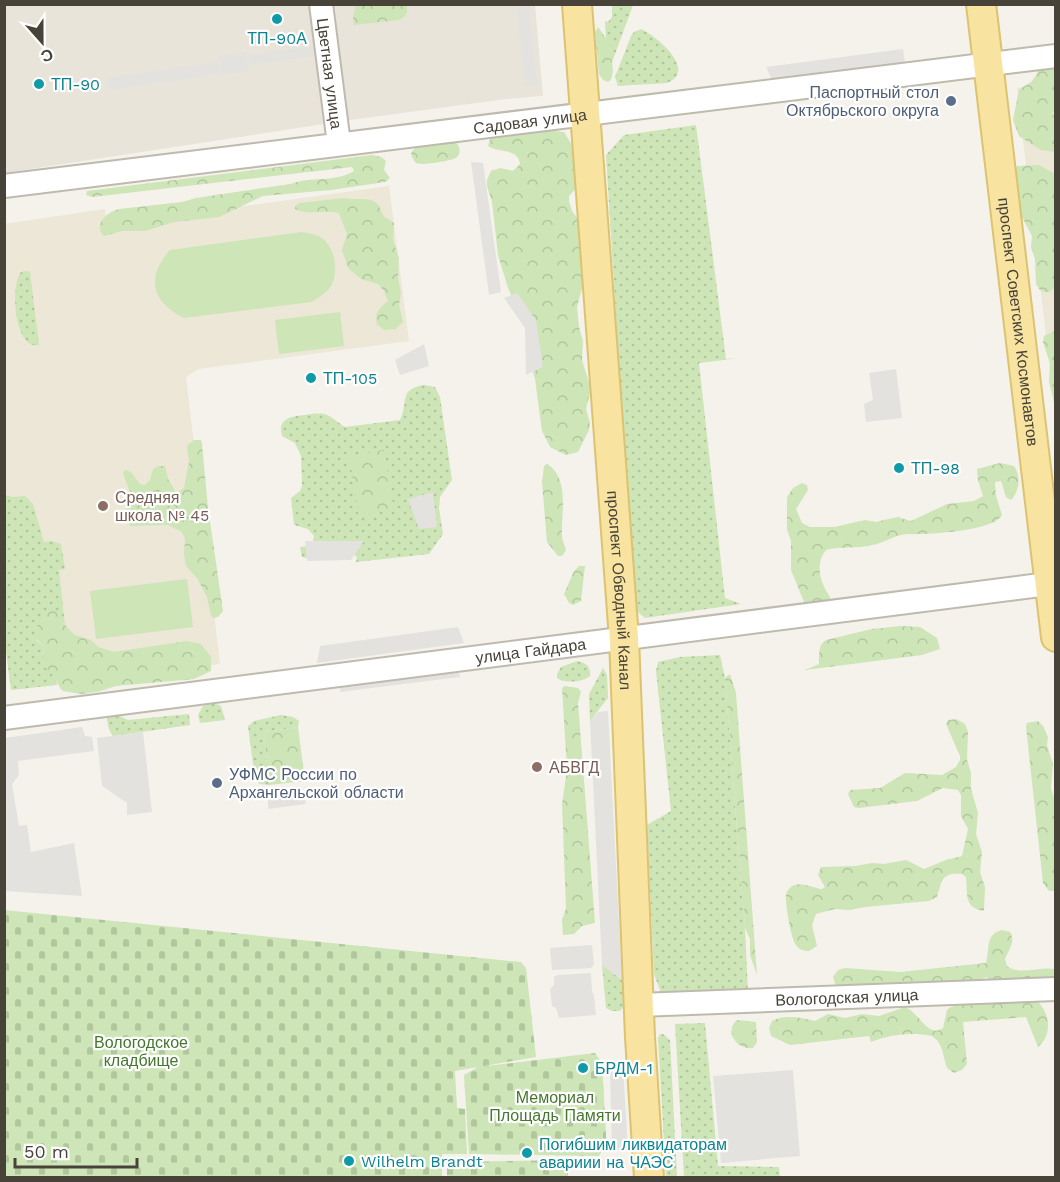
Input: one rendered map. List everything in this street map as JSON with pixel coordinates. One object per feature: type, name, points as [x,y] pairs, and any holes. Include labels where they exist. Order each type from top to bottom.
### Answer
[{"type":"main road","name":"проспект Обводный Канал","points":[[577,4],[624,639],[639,1005],[649,1178]]},
{"type":"main road","name":"проспект Советских Космонавтов","points":[[981,4],[1052,583],[1056,637]]},
{"type":"street","name":"Цветная улица","points":[[321,4],[339,144]]},
{"type":"street","name":"Садовая улица","points":[[4,186],[1056,56]]},
{"type":"street","name":"улица Гайдара","points":[[4,718],[1052,583]]},
{"type":"street","name":"Вологодская улица","points":[[639,1005],[1056,989]]},
{"type":"shaded area","points":[[5,5],[535,5],[543,96],[343,121],[5,173]]},
{"type":"shaded area","points":[[516,5],[529,5],[537,85],[525,86]]},
{"type":"shaded area","points":[[313,46],[315,56],[249,65],[248,55]]},
{"type":"shaded area","points":[[903,49],[905,64],[774,85],[766,67]]},
{"type":"shaded area","points":[[246,52],[249,71],[222,75],[219,56]]},
{"type":"shaded area","points":[[218,62],[220,74],[109,90],[107,78]]},
{"type":"shaded area","points":[[1055,83],[1055,413],[1017,88]]},
{"type":"shaded area","points":[[471,162],[483,163],[501,292],[489,295]]},
{"type":"shaded area","name":"Средняя школа № 45","points":[[389,186],[409,341],[199,369],[186,377],[220,664],[11,690],[4,635],[4,224],[105,209],[107,225]]},
{"type":"shaded area","points":[[517,293],[536,320],[543,367],[526,375],[525,328],[504,298]]},
{"type":"shaded area","points":[[424,344],[429,366],[400,375],[395,360]]},
{"type":"shaded area","points":[[896,369],[902,418],[866,422],[864,404],[873,400],[869,373]]},
{"type":"shaded area","points":[[433,492],[437,527],[419,529],[408,499]]},
{"type":"shaded area","points":[[305,541],[364,541],[351,560],[307,561]]},
{"type":"shaded area","points":[[458,627],[464,643],[317,663],[320,646]]},
{"type":"shaded area","points":[[457,665],[460,677],[340,692],[339,680]]},
{"type":"shaded area","points":[[608,711],[622,980],[602,965],[590,721],[598,712]]},
{"type":"shaded area","points":[[82,727],[85,736],[92,737],[94,751],[18,761],[19,775],[12,784],[19,826],[27,825],[31,852],[74,843],[82,896],[5,891],[5,738]]},
{"type":"shaded area","points":[[143,732],[152,812],[127,815],[127,803],[102,786],[97,738]]},
{"type":"shaded area","points":[[303,793],[306,804],[268,809],[268,798]]},
{"type":"shaded area","points":[[592,945],[594,964],[591,968],[552,970],[550,948]]},
{"type":"shaded area","points":[[591,973],[596,1015],[559,1018],[556,1008],[552,1006],[550,989],[554,985],[554,977]]},
{"type":"shaded area","points":[[623,1066],[628,1149],[612,1150],[610,1071]]},
{"type":"shaded area","points":[[793,1070],[800,1156],[721,1163],[713,1076]]},
{"type":"green space","points":[[356,5],[407,5],[407,10],[405,16],[399,20],[354,25]]},
{"type":"green space","points":[[612,5],[633,5],[611,65],[605,21],[608,22],[612,17]]},
{"type":"green space","points":[[598,27],[610,44],[613,71],[611,80],[608,82],[603,80],[599,74],[595,32]]},
{"type":"green space","points":[[641,29],[672,54],[677,62],[678,70],[675,78],[667,83],[618,86],[615,77],[631,36]]},
{"type":"green space","points":[[1055,65],[1055,109],[1052,113],[1055,118],[1055,152],[1041,150],[1019,136],[1013,120],[1019,90],[1032,81],[1039,68]]},
{"type":"green space","points":[[696,125],[726,359],[740,358],[699,363],[725,598],[741,604],[645,618],[636,607],[633,592],[606,155],[624,135]]},
{"type":"green space","points":[[546,130],[564,132],[576,152],[577,187],[569,196],[569,201],[572,211],[582,224],[585,258],[582,268],[582,288],[577,307],[583,341],[582,360],[591,389],[586,409],[590,423],[578,452],[566,455],[550,447],[542,431],[532,368],[532,340],[508,288],[498,255],[492,202],[487,186],[491,171],[500,168],[513,171],[520,164],[516,155],[488,146],[491,136]]},
{"type":"green space","points":[[452,140],[459,148],[456,158],[419,164],[415,162],[411,154],[419,146],[437,145]]},
{"type":"green space","points":[[372,155],[386,161],[384,170],[390,178],[385,182],[263,196],[219,217],[174,222],[145,231],[122,231],[104,236],[100,223],[110,213],[119,209],[182,202],[306,180],[339,177],[354,171],[352,167],[92,197],[86,195],[87,191]]},
{"type":"green space","points":[[1039,165],[1055,174],[1056,271],[1054,287],[1050,292],[1044,292],[1036,284],[1035,259],[1031,247],[1032,236],[1021,215],[1013,169],[1017,166]]},
{"type":"green space","points":[[343,198],[368,199],[376,203],[382,214],[394,223],[393,240],[399,258],[398,278],[401,293],[399,305],[403,322],[395,329],[384,330],[377,324],[378,311],[388,301],[384,291],[378,284],[361,279],[348,268],[342,250],[347,234],[339,213],[306,212],[295,209],[295,206],[300,203]]},
{"type":"green space","points":[[302,232],[316,235],[325,241],[332,252],[335,265],[332,284],[311,302],[184,318],[173,312],[159,297],[155,279],[157,270],[170,250]]},
{"type":"green space","points":[[21,272],[30,272],[39,345],[31,344],[24,338],[16,316],[18,279]]},
{"type":"green space","points":[[340,312],[344,346],[279,354],[275,320]]},
{"type":"green space","points":[[1055,331],[1055,406],[1049,382],[1050,363],[1043,342],[1044,336]]},
{"type":"green space","points":[[424,385],[435,387],[440,397],[452,480],[440,497],[439,508],[443,534],[429,554],[356,562],[357,557],[353,554],[302,557],[300,547],[312,546],[314,536],[308,529],[294,525],[291,498],[300,491],[302,486],[301,456],[295,443],[282,436],[283,422],[295,416],[317,414],[327,415],[345,427],[400,420],[407,393]]},
{"type":"green space","points":[[194,440],[201,440],[202,444],[208,508],[223,611],[218,617],[213,618],[207,597],[197,578],[186,566],[185,539],[182,532],[168,525],[130,526],[125,515],[130,492],[123,474],[125,470],[129,471],[139,483],[145,485],[150,480],[153,469],[165,466],[168,479],[178,492],[184,488],[189,462],[187,446]]},
{"type":"green space","points":[[384,450],[394,509],[359,516],[349,456]]},
{"type":"green space","points":[[1000,463],[1014,466],[1018,474],[1018,483],[1011,500],[1006,497],[1001,481],[995,482],[996,496],[1002,515],[997,520],[987,525],[959,531],[904,534],[876,544],[826,550],[820,562],[820,574],[830,597],[829,602],[810,604],[804,602],[791,570],[791,541],[787,530],[787,497],[793,488],[802,483],[807,485],[808,490],[796,509],[802,523],[810,527],[834,527],[865,520],[875,522],[898,517],[911,521],[947,504],[974,501],[983,496],[977,469]]},
{"type":"green space","points":[[547,464],[554,470],[562,487],[562,536],[566,550],[562,556],[558,556],[547,542],[542,482],[544,466]]},
{"type":"green space","points":[[4,495],[25,496],[33,504],[44,542],[52,541],[61,544],[65,569],[59,570],[65,626],[57,611],[48,610],[36,640],[45,648],[42,655],[43,665],[54,674],[57,685],[11,690],[4,635]]},
{"type":"green space","points":[[579,566],[585,566],[581,601],[573,605],[569,603],[564,594],[574,571]]},
{"type":"green space","points":[[187,579],[193,627],[96,639],[90,591]]},
{"type":"green space","points":[[54,609],[60,613],[63,623],[75,635],[91,640],[98,647],[114,652],[187,641],[201,644],[211,657],[211,671],[194,679],[116,686],[81,694],[63,691],[53,674],[40,663],[45,648],[34,636],[48,610]]},
{"type":"green space","points":[[920,627],[937,638],[940,649],[922,655],[805,670],[819,664],[820,647],[826,640],[872,629]]},
{"type":"green space","points":[[720,655],[725,678],[748,992],[661,993],[654,974],[647,825],[671,811],[656,671],[658,662],[680,657]]},
{"type":"green space","points":[[577,661],[587,666],[590,676],[574,682],[557,678],[561,667]]},
{"type":"green space","points":[[603,668],[607,675],[608,698],[590,721],[589,694]]},
{"type":"green space","points":[[730,674],[736,693],[757,975],[750,955],[750,939],[745,928],[725,678]]},
{"type":"green space","points":[[565,686],[578,688],[581,692],[578,703],[595,923],[582,926],[574,934],[563,935],[562,920],[566,908],[562,804],[567,770],[562,688]]},
{"type":"green space","points":[[214,703],[221,706],[225,720],[200,723],[198,715],[203,706]]},
{"type":"green space","points":[[111,712],[128,720],[189,714],[190,725],[113,736],[107,721],[107,715]]},
{"type":"green space","points":[[281,715],[293,717],[299,721],[298,727],[264,732],[269,785],[260,784],[255,780],[248,726],[254,721]]},
{"type":"green space","points":[[956,719],[965,724],[968,732],[967,760],[971,773],[971,789],[978,813],[976,834],[982,852],[980,872],[985,887],[984,911],[973,907],[970,903],[966,877],[962,874],[950,874],[944,878],[937,897],[929,901],[850,910],[835,909],[816,914],[812,925],[817,946],[809,951],[800,949],[792,936],[787,913],[787,891],[798,884],[822,889],[825,887],[818,875],[821,867],[884,864],[906,860],[924,869],[962,856],[968,829],[961,816],[961,795],[958,790],[943,788],[917,801],[859,808],[854,807],[848,794],[850,790],[880,788],[905,773],[942,775],[956,767],[960,756],[946,724],[948,720]]},
{"type":"green space","points":[[1038,721],[1048,737],[1047,745],[1053,764],[1051,788],[1056,804],[1054,891],[1049,891],[1043,883],[1026,727],[1027,723]]},
{"type":"green space","points":[[298,727],[305,781],[269,785],[264,732]]},
{"type":"green space","name":"Вологодское кладбище","points":[[4,910],[521,962],[526,968],[536,1057],[455,1071],[457,1108],[465,1109],[467,1154],[442,1154],[442,1177],[5,1177]]},
{"type":"green space","points":[[1002,930],[1010,932],[1012,936],[1011,946],[1005,959],[1007,966],[1024,971],[1055,969],[1056,987],[990,987],[987,977],[978,981],[836,987],[833,977],[838,970],[845,968],[900,972],[986,963],[989,943],[993,935]]},
{"type":"green space","points":[[602,965],[622,980],[624,1006],[620,1011],[606,1008]]},
{"type":"green space","points":[[1036,1000],[1041,1005],[1048,1023],[1046,1036],[1038,1047],[1026,1017],[963,1022],[967,1064],[962,1070],[954,1073],[947,1068],[941,1046],[932,1036],[901,1034],[871,1042],[869,1036],[790,1045],[771,1036],[769,1028],[772,1021],[783,1018],[794,1017],[815,1021],[828,1014],[845,1018],[862,1014],[879,1016],[905,1007],[928,1028],[938,1031],[943,1028],[947,1010],[953,1006],[975,1001]]},
{"type":"green space","points":[[737,1020],[756,1022],[757,1042],[753,1048],[742,1047],[734,1040],[731,1030]]},
{"type":"green space","points":[[705,1023],[718,1166],[779,1167],[780,1177],[684,1177],[675,1024]]},
{"type":"green space","points":[[660,1034],[670,1040],[677,1177],[666,1177],[658,1038]]},
{"type":"green space","name":"Мемориал Площадь Памяти","points":[[595,1053],[602,1063],[606,1135],[606,1144],[599,1156],[469,1154],[464,1075],[478,1067]]},
{"type":"green space","points":[[568,1160],[568,1177],[447,1177],[447,1162]]},
{"type":"place","name":"ТП-90А","points":[[277,19]]},
{"type":"place","name":"ТП-90","points":[[39,84]]},
{"type":"place","name":"Паспортный стол Октябрьского округа","points":[[951,101]]},
{"type":"place","name":"ТП-105","points":[[311,378]]},
{"type":"place","name":"ТП-98","points":[[899,468]]},
{"type":"place","name":"Средняя школа № 45","points":[[103,506]]},
{"type":"place","name":"АБВГД","points":[[537,767]]},
{"type":"place","name":"УФМС России по Архангельской области","points":[[217,783]]},
{"type":"place","name":"БРДМ-1","points":[[583,1068]]},
{"type":"place","name":"Погибшим ликвидаторам авариии на ЧАЭС","points":[[527,1153]]},
{"type":"place","name":"Wilhelm Brandt","points":[[349,1161]]}]
